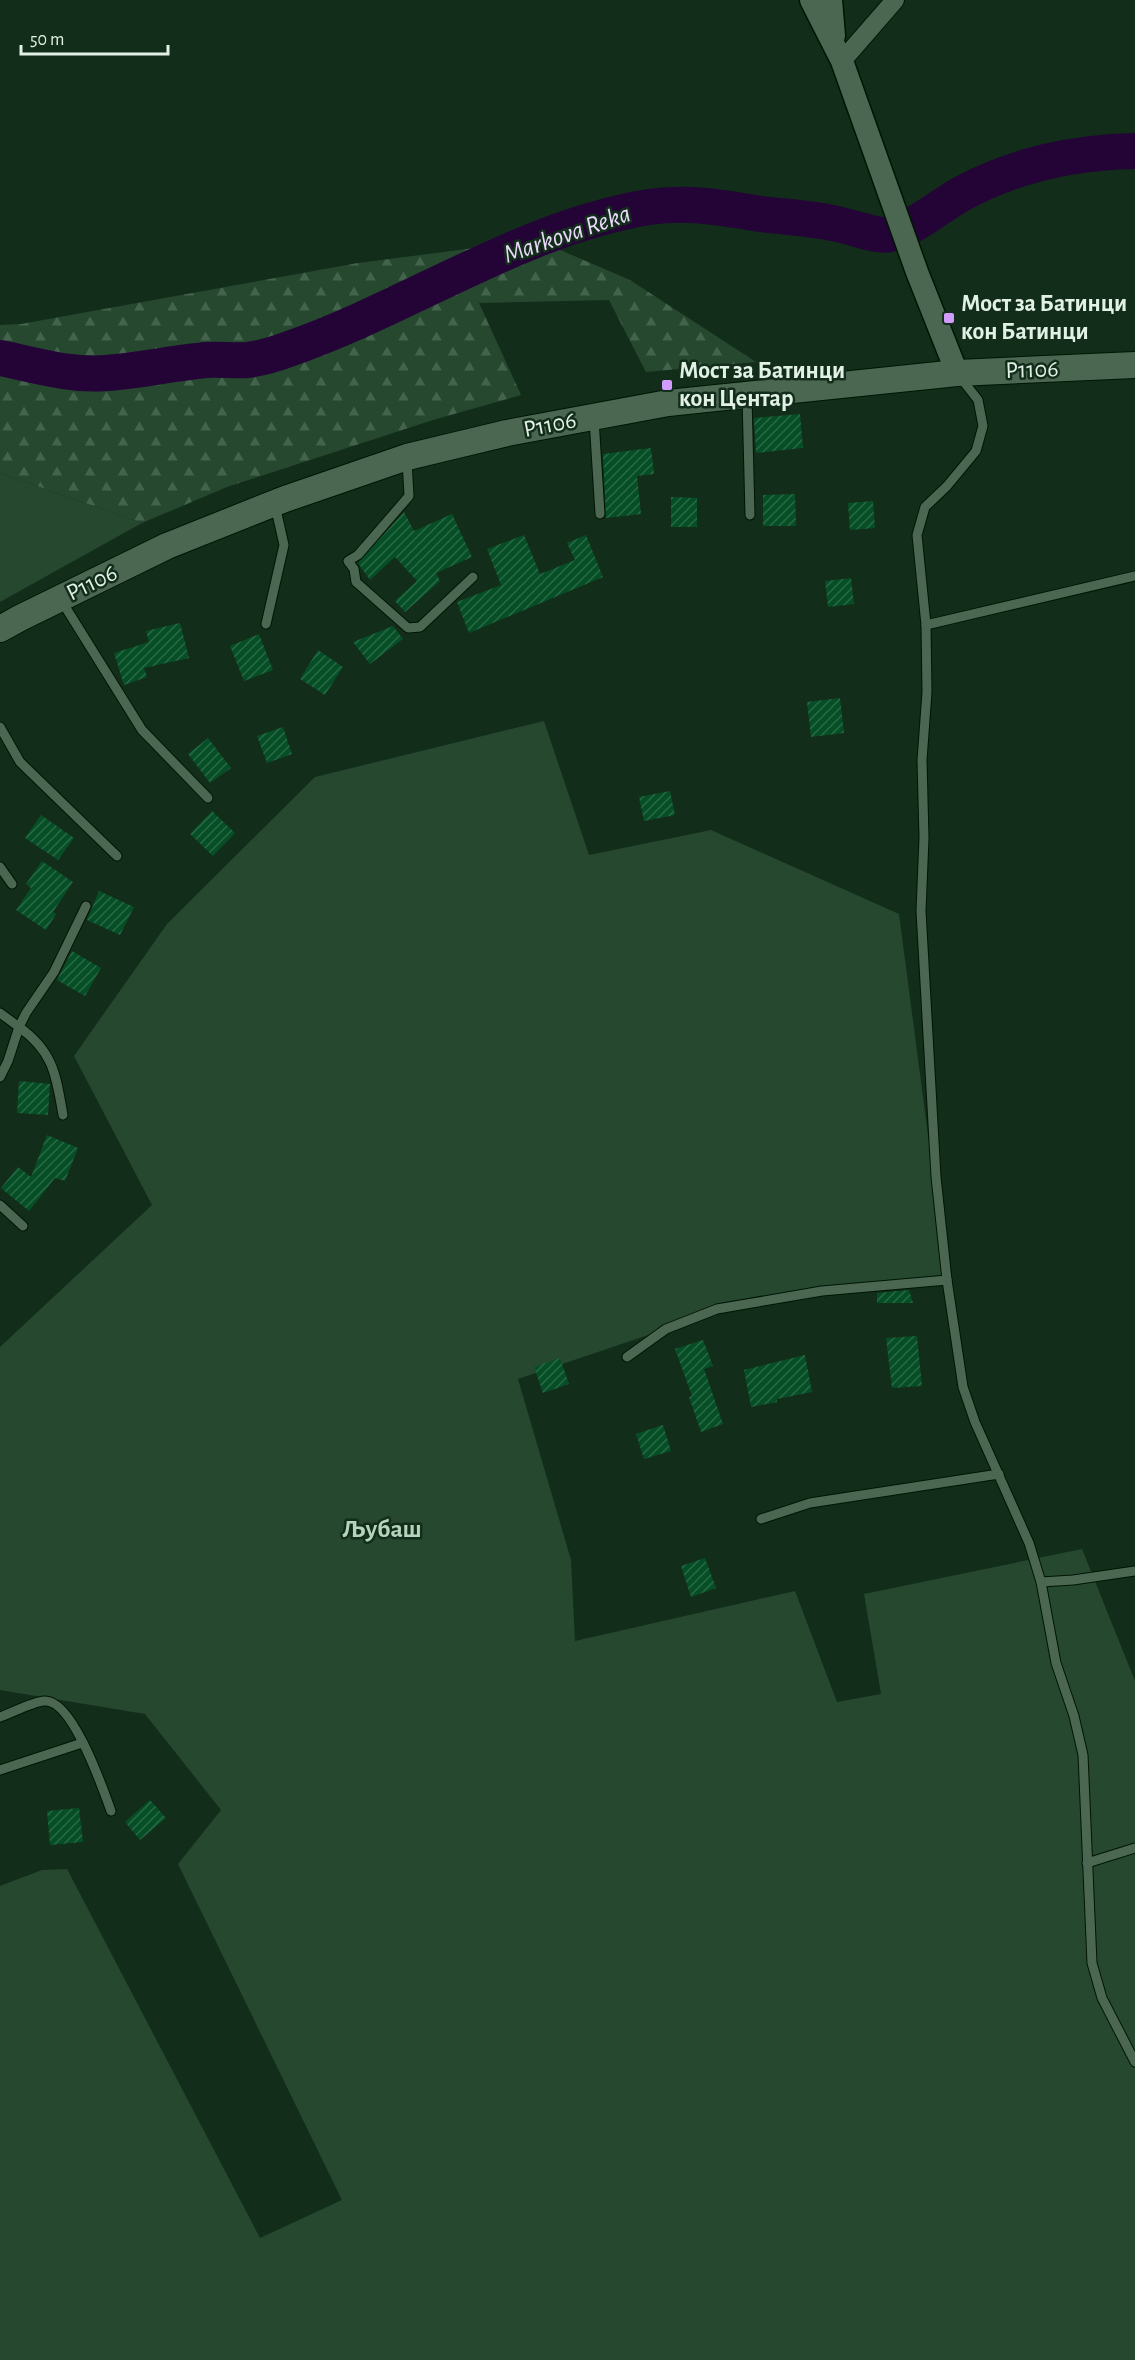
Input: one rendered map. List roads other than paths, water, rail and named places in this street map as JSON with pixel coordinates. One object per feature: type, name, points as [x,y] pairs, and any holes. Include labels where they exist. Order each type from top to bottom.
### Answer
[{"type":"main road","name":"P1106","points":[[0,629],[167,546],[275,503],[407,457],[507,433],[668,403],[957,373],[1135,365]]},
{"type":"street","points":[[811,0],[839,54],[917,272],[957,373]]},
{"type":"street","points":[[831,0],[839,54]]},
{"type":"street","points":[[839,54],[895,0]]},
{"type":"lane","points":[[957,373],[978,400],[983,426],[976,451],[947,486],[925,507],[917,535],[926,626],[927,692],[922,760],[924,838],[921,911],[936,1177],[947,1280],[963,1387],[975,1422],[1029,1543],[1041,1582],[1056,1664],[1074,1716],[1083,1755],[1092,1963],[1102,1998],[1135,2062]]},
{"type":"lane","points":[[747,395],[750,515]]},
{"type":"lane","points":[[594,417],[600,514]]},
{"type":"lane","points":[[407,457],[409,496],[358,555],[348,561],[354,569],[356,582],[408,628],[420,627],[473,577]]},
{"type":"lane","points":[[266,624],[284,545],[275,503]]},
{"type":"lane","points":[[926,626],[1135,576]]},
{"type":"lane","points":[[59,598],[142,730],[208,798]]},
{"type":"lane","points":[[0,727],[20,762],[117,856]]},
{"type":"lane","points":[[0,867],[12,884]]},
{"type":"lane","points":[[0,1077],[26,1013],[54,972],[86,906]]},
{"type":"lane","points":[[0,1013],[36,1039],[54,1069],[63,1115]]},
{"type":"lane","points":[[0,1205],[23,1226]]},
{"type":"lane","points":[[627,1357],[666,1329],[717,1309],[822,1291],[947,1280]]},
{"type":"lane","points":[[761,1519],[810,1503],[999,1474]]},
{"type":"lane","points":[[1041,1582],[1073,1580],[1135,1570]]},
{"type":"lane","points":[[0,1717],[44,1701],[55,1703],[72,1724],[95,1767],[111,1811]]},
{"type":"lane","points":[[0,1770],[82,1743]]},
{"type":"lane","points":[[1087,1863],[1135,1848]]},
{"type":"waterway","name":"Markova Reka","points":[[0,358],[53,369],[93,374],[206,360],[253,359],[269,356],[334,332],[511,250],[602,217],[663,205],[691,205],[815,220],[884,235],[900,231],[963,193],[1004,175],[1068,157],[1135,151]]},
{"type":"place","name":"Мост за Батинци кон Батинци","points":[[949,318]]},
{"type":"place","name":"Мост за Батинци кон Центар","points":[[667,385]]},
{"type":"district","name":"Љубаш","points":[[382,1529]]}]
